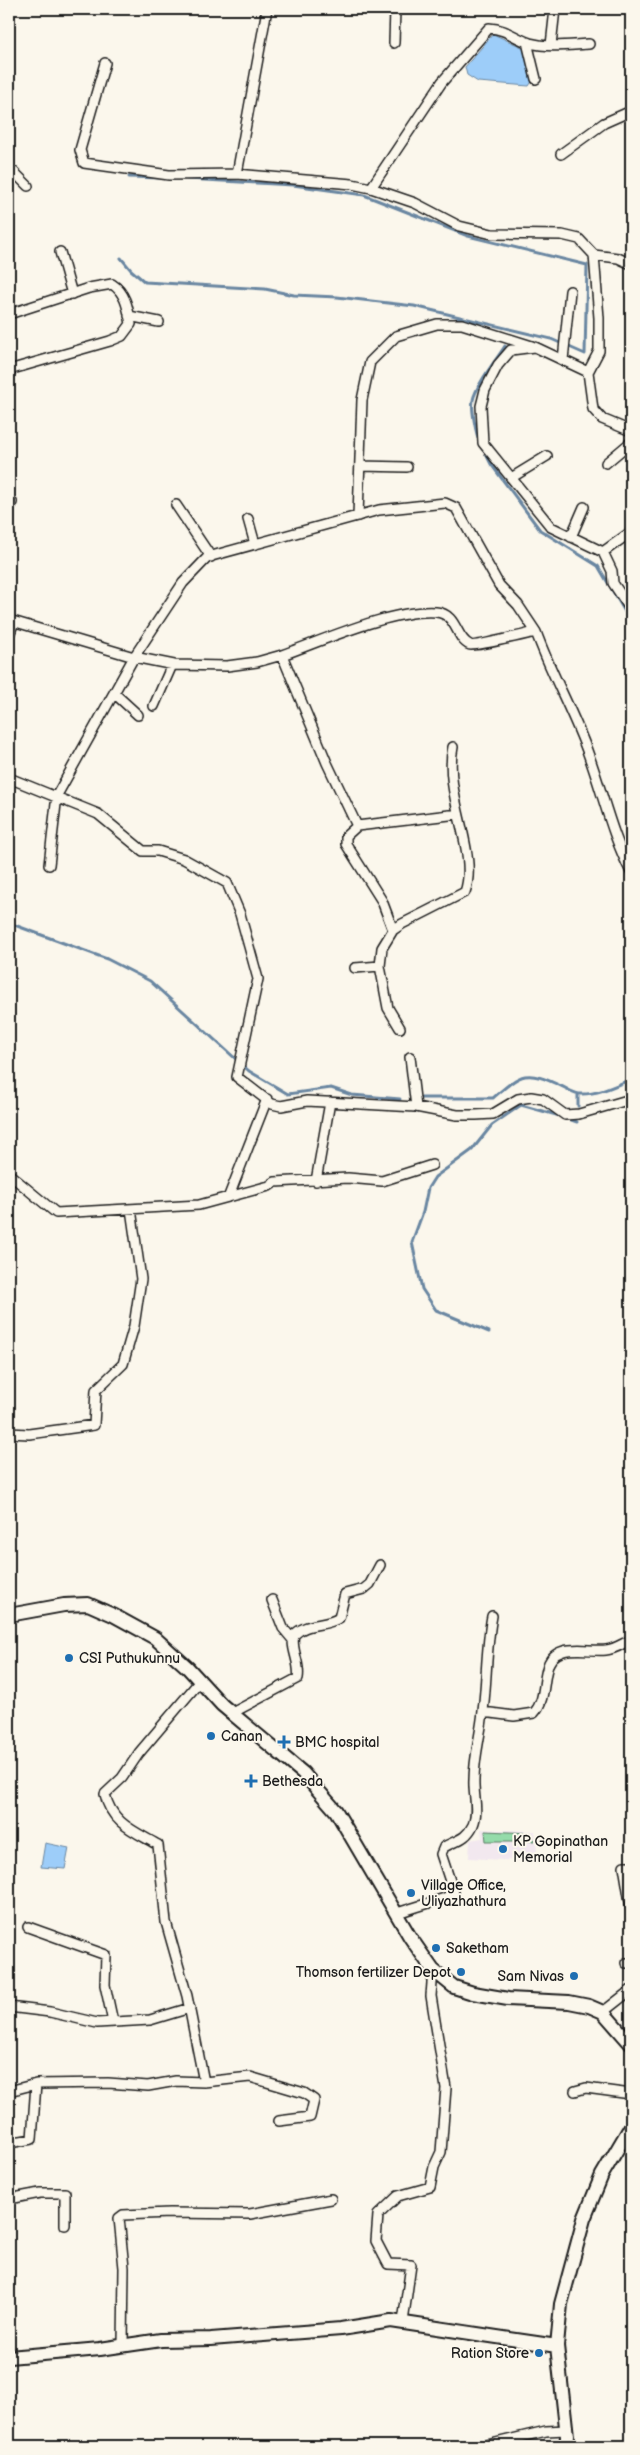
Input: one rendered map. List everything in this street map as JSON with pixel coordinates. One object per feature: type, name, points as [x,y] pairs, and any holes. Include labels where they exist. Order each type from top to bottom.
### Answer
[{"type":"main road","points":[[9,1615],[64,1605],[88,1604],[113,1615],[155,1638],[232,1713],[303,1773],[336,1811],[432,1970],[454,1987],[473,1993],[508,1999],[569,2002],[602,2012],[631,2044]]},
{"type":"main road","points":[[566,2446],[557,2346],[561,2304],[584,2219],[602,2176],[631,2126]]},
{"type":"main road","points":[[9,2357],[34,2356],[161,2340],[211,2339],[341,2329],[391,2321],[557,2346]]},
{"type":"street","points":[[237,174],[267,9]]},
{"type":"street","points":[[394,43],[396,9]]},
{"type":"street","points":[[551,45],[555,9]]},
{"type":"street","points":[[371,188],[442,82],[489,28],[502,29],[527,42],[551,45],[590,44]]},
{"type":"street","points":[[527,42],[536,79]]},
{"type":"street","points":[[104,63],[80,150],[84,163],[169,175],[237,174],[371,188],[415,203],[459,226],[492,234],[562,235],[579,239],[594,255],[599,318],[599,351],[588,372],[593,408],[602,419],[631,432]]},
{"type":"street","points":[[561,154],[604,123],[631,111]]},
{"type":"street","points":[[9,172],[14,172],[28,186]]},
{"type":"street","points":[[60,252],[72,294]]},
{"type":"street","points":[[594,255],[618,258],[631,264]]},
{"type":"street","points":[[9,314],[72,294],[112,284],[118,288],[124,298],[131,324],[122,336],[9,370]]},
{"type":"street","points":[[563,360],[570,291]]},
{"type":"street","points":[[129,316],[159,322]]},
{"type":"street","points":[[358,516],[362,400],[370,362],[396,336],[437,324],[462,324],[535,347],[588,372]]},
{"type":"street","points":[[535,347],[511,350],[498,365],[485,390],[481,406],[483,443],[551,527],[602,552],[612,572],[613,583],[631,610]]},
{"type":"street","points":[[606,463],[631,442]]},
{"type":"street","points":[[511,478],[547,456]]},
{"type":"street","points":[[360,466],[407,466]]},
{"type":"street","points":[[49,865],[57,796],[134,657],[183,583],[211,556],[358,516],[417,505],[445,503],[456,508],[499,585],[518,605],[536,632],[546,661],[558,679],[589,755],[631,872]]},
{"type":"street","points":[[176,505],[211,556]]},
{"type":"street","points":[[571,537],[584,507]]},
{"type":"street","points":[[248,519],[255,544]]},
{"type":"street","points":[[602,552],[631,532]]},
{"type":"street","points":[[9,635],[12,621],[134,657],[172,665],[227,666],[257,662],[387,619],[422,612],[438,612],[450,618],[464,641],[470,645],[477,646],[493,640],[536,632]]},
{"type":"street","points":[[282,655],[327,763],[357,826]]},
{"type":"street","points":[[154,706],[172,665]]},
{"type":"street","points":[[114,693],[138,715]]},
{"type":"street","points":[[400,1028],[388,1008],[380,966],[382,948],[393,930],[465,892],[467,885],[466,853],[450,774],[453,746]]},
{"type":"street","points":[[9,778],[98,814],[143,851],[158,851],[184,859],[227,883],[240,914],[258,979],[237,1077],[267,1099],[281,1106],[307,1101],[330,1102],[416,1107],[457,1115],[493,1114],[518,1099],[531,1097],[543,1099],[565,1114],[580,1114],[631,1099]]},
{"type":"street","points":[[393,930],[382,901],[346,844],[346,836],[357,826],[458,814]]},
{"type":"street","points":[[355,968],[380,966]]},
{"type":"street","points":[[410,1057],[416,1107]]},
{"type":"street","points":[[229,1196],[267,1099]]},
{"type":"street","points":[[316,1181],[330,1102]]},
{"type":"street","points":[[9,1174],[56,1213],[199,1205],[269,1186],[275,1182],[348,1178],[382,1181],[432,1165]]},
{"type":"street","points":[[9,1433],[29,1434],[94,1425],[96,1390],[123,1364],[134,1326],[141,1279],[131,1209]]},
{"type":"street","points":[[293,1640],[299,1630],[334,1622],[339,1618],[345,1594],[364,1589],[370,1584],[380,1565]]},
{"type":"street","points":[[232,1713],[298,1678],[293,1640],[283,1628],[272,1600]]},
{"type":"street","points":[[397,1913],[454,1893],[441,1854],[444,1846],[459,1842],[473,1826],[475,1816],[474,1781],[477,1739],[483,1712],[487,1675],[486,1647],[492,1616]]},
{"type":"street","points":[[483,1712],[514,1716],[534,1713],[541,1701],[549,1659],[554,1653],[565,1650],[608,1650],[631,1640]]},
{"type":"street","points":[[200,1681],[139,1753],[122,1778],[105,1794],[108,1809],[125,1826],[158,1845],[166,1922],[190,2008],[204,2082]]},
{"type":"street","points":[[631,1866],[624,1866],[631,1905]]},
{"type":"street","points":[[28,1927],[106,1955],[105,1985],[113,2022]]},
{"type":"street","points":[[403,2322],[411,2265],[388,2264],[376,2241],[378,2216],[398,2196],[430,2187],[434,2167],[441,2152],[446,2088],[431,1996],[432,1970]]},
{"type":"street","points":[[602,2012],[631,1990]]},
{"type":"street","points":[[9,2007],[50,2012],[98,2022],[150,2020],[190,2008]]},
{"type":"street","points":[[9,2091],[36,2084],[108,2083],[148,2086],[176,2081],[204,2082],[250,2077],[304,2093],[314,2100],[310,2117],[279,2121]]},
{"type":"street","points":[[9,2143],[32,2138],[36,2084]]},
{"type":"street","points":[[574,2091],[586,2088],[631,2094]]},
{"type":"street","points":[[9,2199],[40,2193],[65,2193],[65,2225]]},
{"type":"street","points":[[123,2346],[124,2268],[119,2218],[123,2215],[169,2213],[250,2214],[331,2199]]},
{"type":"street","points":[[483,2446],[546,2431],[566,2430]]},
{"type":"shaded area","name":"KP Gopinathan Memorial","points":[[481,1829],[535,1831],[538,1862],[469,1858],[470,1840],[482,1838]]},
{"type":"green space","points":[[485,1831],[531,1833],[534,1841],[486,1841]]},
{"type":"water","points":[[493,34],[531,51],[533,80],[529,86],[478,82],[467,75],[465,67]]},
{"type":"water","points":[[45,1843],[69,1848],[65,1869],[41,1867]]},
{"type":"waterway","points":[[129,177],[163,178]]},
{"type":"waterway","points":[[121,258],[145,282],[265,289],[294,295],[337,297],[414,306],[551,339],[585,354],[587,265],[468,236],[364,195],[293,185],[187,179]]},
{"type":"waterway","points":[[480,442],[474,421],[473,400],[482,380],[505,346]]},
{"type":"waterway","points":[[484,450],[491,464],[540,530],[598,566],[631,622]]},
{"type":"waterway","points":[[9,923],[107,959],[150,981],[249,1071],[288,1094],[331,1088],[352,1095],[400,1099]]},
{"type":"waterway","points":[[420,1098],[493,1098],[511,1083],[524,1076],[539,1077],[579,1094],[599,1092],[631,1079]]},
{"type":"waterway","points":[[578,1094],[578,1106]]},
{"type":"waterway","points":[[489,1332],[436,1310],[422,1289],[412,1242],[423,1212],[428,1188],[435,1177],[472,1150],[492,1125],[521,1105],[560,1116]]},
{"type":"waterway","points":[[566,1118],[577,1122]]},
{"type":"place","name":"CSI Puthukunnu","points":[[69,1658]]},
{"type":"place","name":"Canan","points":[[211,1736]]},
{"type":"place","name":"BMC hospital","points":[[284,1742]]},
{"type":"place","name":"Bethesda","points":[[251,1781]]},
{"type":"place","name":"KP Gopinathan Memorial","points":[[503,1849]]},
{"type":"place","name":"Village Office, Uliyazhathura","points":[[411,1893]]},
{"type":"place","name":"Saketham","points":[[436,1948]]},
{"type":"place","name":"Thomson fertilizer Depot","points":[[461,1972]]},
{"type":"place","name":"Sam Nivas","points":[[574,1976]]},
{"type":"place","name":"Ration Store","points":[[539,2353]]}]
